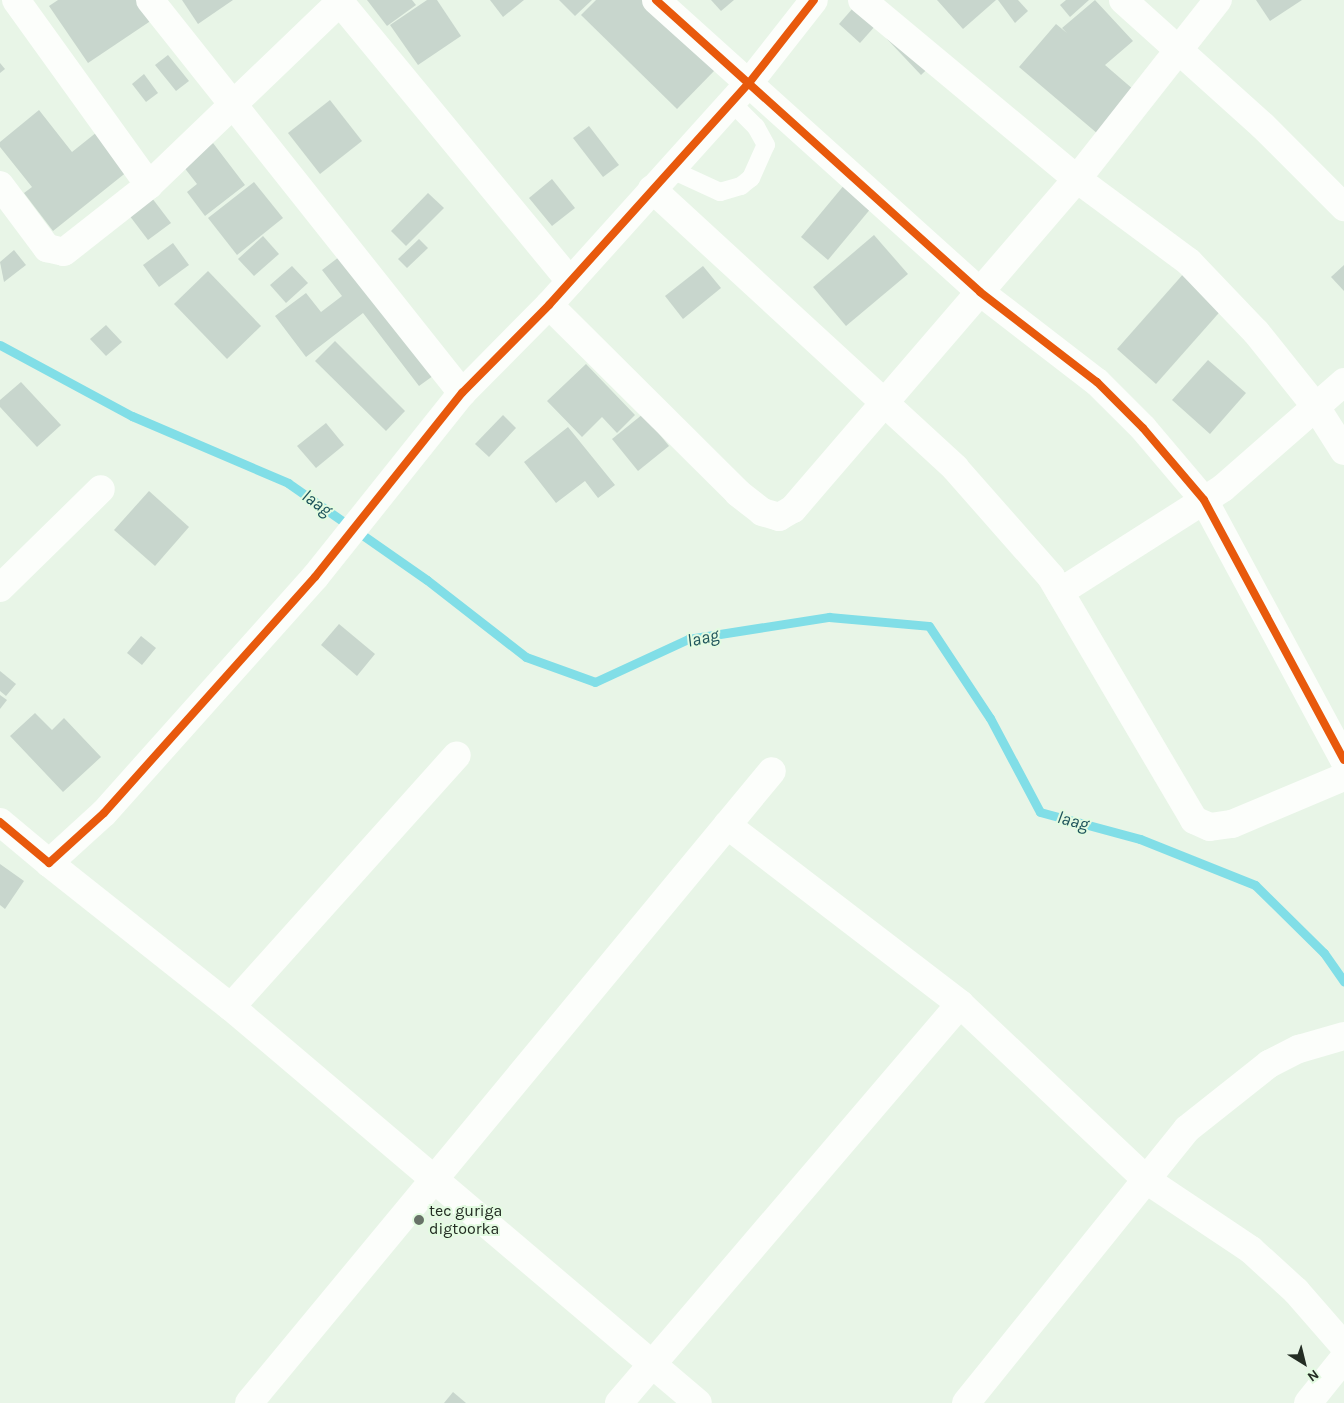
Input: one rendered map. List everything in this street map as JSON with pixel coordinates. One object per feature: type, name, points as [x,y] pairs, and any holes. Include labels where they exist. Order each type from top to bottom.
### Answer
[{"type":"street","points":[[16,0],[149,185]]},
{"type":"street","points":[[150,0],[462,394]]},
{"type":"street","points":[[656,0],[740,92],[980,292],[1097,382],[1204,500],[1344,760]]},
{"type":"street","points":[[49,863],[152,762],[315,577],[367,515],[462,394],[549,305],[740,92],[814,0]]},
{"type":"street","points":[[862,0],[1077,179],[1189,262],[1256,332],[1316,407],[1344,451]]},
{"type":"street","points":[[1123,0],[1178,47],[1344,208]]},
{"type":"street","points":[[549,305],[762,512],[779,516],[793,509],[1077,179],[1178,47],[1218,0]]},
{"type":"street","points":[[0,185],[47,248],[58,253],[149,185],[231,104],[341,1],[570,281]]},
{"type":"street","points":[[661,179],[882,404],[955,468],[1060,592],[1194,820],[1210,827],[1232,824],[1344,777]]},
{"type":"street","points":[[1060,592],[1204,500],[1344,382]]},
{"type":"street","points":[[0,588],[101,489]]},
{"type":"street","points":[[231,1007],[457,755]]},
{"type":"street","points":[[249,1403],[772,770]]},
{"type":"street","points":[[0,822],[231,1007],[648,1364],[698,1403]]},
{"type":"street","points":[[727,825],[960,1004],[1148,1181],[1251,1250],[1296,1291],[1344,1346]]},
{"type":"street","points":[[619,1403],[648,1364],[960,1004]]},
{"type":"street","points":[[966,1403],[1148,1181],[1188,1129],[1240,1083],[1299,1048],[1344,1036]]},
{"type":"street","points":[[1308,1403],[1344,1358]]},
{"type":"lane","points":[[661,179],[720,192],[741,186],[750,178],[766,145],[740,92]]},
{"type":"building","points":[[58,0],[138,0],[152,20],[88,63],[49,6]]},
{"type":"building","points":[[182,0],[233,0],[198,24]]},
{"type":"building","points":[[367,0],[412,0],[416,5],[387,26]]},
{"type":"building","points":[[427,0],[437,0],[461,36],[418,65],[390,25]]},
{"type":"building","points":[[490,0],[524,0],[503,17]]},
{"type":"building","points":[[559,0],[592,0],[575,16]]},
{"type":"building","points":[[596,0],[642,0],[715,70],[677,109],[581,15]]},
{"type":"building","points":[[711,0],[734,0],[721,11]]},
{"type":"building","points":[[860,0],[884,16],[860,43],[839,24]]},
{"type":"building","points":[[937,0],[996,0],[963,29]]},
{"type":"building","points":[[998,0],[1018,0],[1028,11],[1015,23]]},
{"type":"building","points":[[1066,0],[1089,0],[1070,17],[1060,5]]},
{"type":"building","points":[[1095,0],[1133,41],[1105,65],[1134,90],[1098,134],[1019,67],[1056,24],[1067,33],[1062,28]]},
{"type":"building","points":[[1256,0],[1302,0],[1270,21]]},
{"type":"building","points":[[886,38],[936,61],[921,75]]},
{"type":"building","points":[[168,55],[189,81],[176,91],[155,65]]},
{"type":"building","points":[[0,63],[5,69],[0,73]]},
{"type":"building","points":[[144,74],[158,93],[146,102],[132,84]]},
{"type":"building","points":[[330,100],[362,141],[320,174],[288,133]]},
{"type":"building","points":[[39,110],[72,152],[102,128],[133,167],[53,231],[24,193],[32,187],[0,147],[0,142]]},
{"type":"building","points":[[589,126],[619,165],[603,177],[573,138]]},
{"type":"building","points":[[213,143],[245,185],[205,216],[187,192],[197,184],[183,166]]},
{"type":"building","points":[[552,179],[575,208],[552,226],[529,198]]},
{"type":"building","points":[[254,182],[283,218],[237,255],[208,218]]},
{"type":"building","points":[[845,184],[872,207],[828,260],[801,237]]},
{"type":"building","points":[[428,193],[444,208],[406,246],[391,231]]},
{"type":"building","points":[[152,198],[171,223],[148,240],[129,215]]},
{"type":"building","points":[[874,235],[908,274],[846,326],[813,287]]},
{"type":"building","points":[[263,236],[279,254],[254,276],[238,259]]},
{"type":"building","points":[[419,239],[428,248],[407,268],[398,259]]},
{"type":"building","points":[[173,243],[189,265],[159,287],[143,265]]},
{"type":"building","points":[[352,247],[444,368],[419,386],[363,313],[306,357],[275,316],[306,293],[321,312],[342,296],[322,270]]},
{"type":"building","points":[[14,250],[26,265],[4,282],[0,262]]},
{"type":"building","points":[[1344,265],[1344,291],[1331,277]]},
{"type":"building","points":[[292,266],[308,283],[286,303],[270,285]]},
{"type":"building","points":[[703,266],[721,288],[683,319],[665,296]]},
{"type":"building","points":[[208,271],[261,326],[227,359],[174,304]]},
{"type":"building","points":[[1185,272],[1225,306],[1156,384],[1117,349]]},
{"type":"building","points":[[106,325],[122,342],[106,356],[90,339]]},
{"type":"building","points":[[335,341],[405,411],[386,431],[315,361]]},
{"type":"building","points":[[1208,360],[1246,393],[1210,434],[1172,400]]},
{"type":"building","points":[[586,364],[635,415],[617,433],[602,417],[582,437],[547,401]]},
{"type":"building","points":[[21,382],[61,425],[37,447],[0,407],[0,400]]},
{"type":"building","points":[[643,414],[669,446],[638,471],[612,439]]},
{"type":"building","points":[[503,415],[516,428],[489,457],[475,444]]},
{"type":"building","points":[[326,423],[344,445],[316,468],[297,446]]},
{"type":"building","points":[[568,427],[615,485],[598,498],[585,481],[556,503],[524,462]]},
{"type":"building","points":[[149,491],[189,527],[155,566],[114,530]]},
{"type":"building","points":[[339,624],[375,654],[357,676],[321,645]]},
{"type":"building","points":[[141,636],[156,648],[142,665],[127,653]]},
{"type":"building","points":[[0,671],[16,684],[6,696],[0,691]]},
{"type":"building","points":[[0,695],[7,700],[0,709]]},
{"type":"building","points":[[35,713],[52,730],[64,718],[101,757],[63,792],[10,736]]},
{"type":"building","points":[[0,864],[24,881],[5,909],[0,905]]},
{"type":"building","points":[[453,1392],[466,1403],[444,1403]]},
{"type":"waterway","name":"laag","points":[[0,345],[132,416],[288,483],[427,580],[526,657],[595,682],[688,639],[829,617],[929,626],[990,718],[1040,812],[1140,839],[1255,885],[1324,953],[1344,982]]},
{"type":"cycle path","points":[[656,0],[980,292],[1097,382],[1143,428],[1204,500],[1344,760]]},
{"type":"cycle path","points":[[0,822],[49,863],[104,813],[315,577],[462,393],[549,305],[749,83],[814,0]]},
{"type":"place","name":"tec guriga digtoorka","points":[[419,1220]]}]
